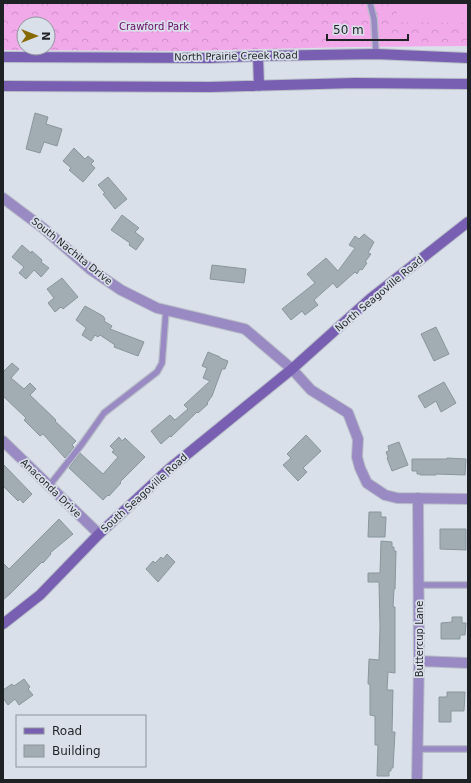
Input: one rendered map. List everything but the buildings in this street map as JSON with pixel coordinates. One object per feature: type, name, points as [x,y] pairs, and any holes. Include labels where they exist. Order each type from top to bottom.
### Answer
[{"type":"main road","name":"North Prairie Creek Road","points":[[3,57],[210,58],[376,54],[468,58]]},
{"type":"main road","points":[[258,56],[259,86]]},
{"type":"main road","points":[[3,86],[210,87],[355,83],[468,84]]},
{"type":"main road","name":"North Seagoville Road","points":[[292,369],[370,299],[468,222]]},
{"type":"main road","name":"South Seagoville Road","points":[[3,624],[40,595],[98,534],[169,469],[292,369]]},
{"type":"street","name":"South Nachita Drive","points":[[3,198],[43,228],[90,269],[121,290],[157,308],[245,329],[292,369],[311,390],[348,413],[358,439],[358,462],[367,483],[385,495],[397,498],[468,499]]},
{"type":"street","name":"Anaconda Drive","points":[[3,441],[98,534]]},
{"type":"street","name":"Buttercup Lane","points":[[417,780],[419,661],[418,498]]},
{"type":"street","points":[[419,661],[468,662]]},
{"type":"lane","points":[[370,3],[374,19],[376,54]]},
{"type":"lane","points":[[49,486],[104,413],[157,372],[162,363],[166,310]]},
{"type":"lane","points":[[418,585],[468,584]]},
{"type":"lane","points":[[418,748],[468,749]]},
{"type":"green space","name":"Crawford Park","points":[[3,3],[468,3],[468,46],[187,51],[56,50],[56,16],[16,16],[16,50],[3,50]]},
{"type":"green space","points":[[397,3],[468,3],[468,23],[397,22]]}]
